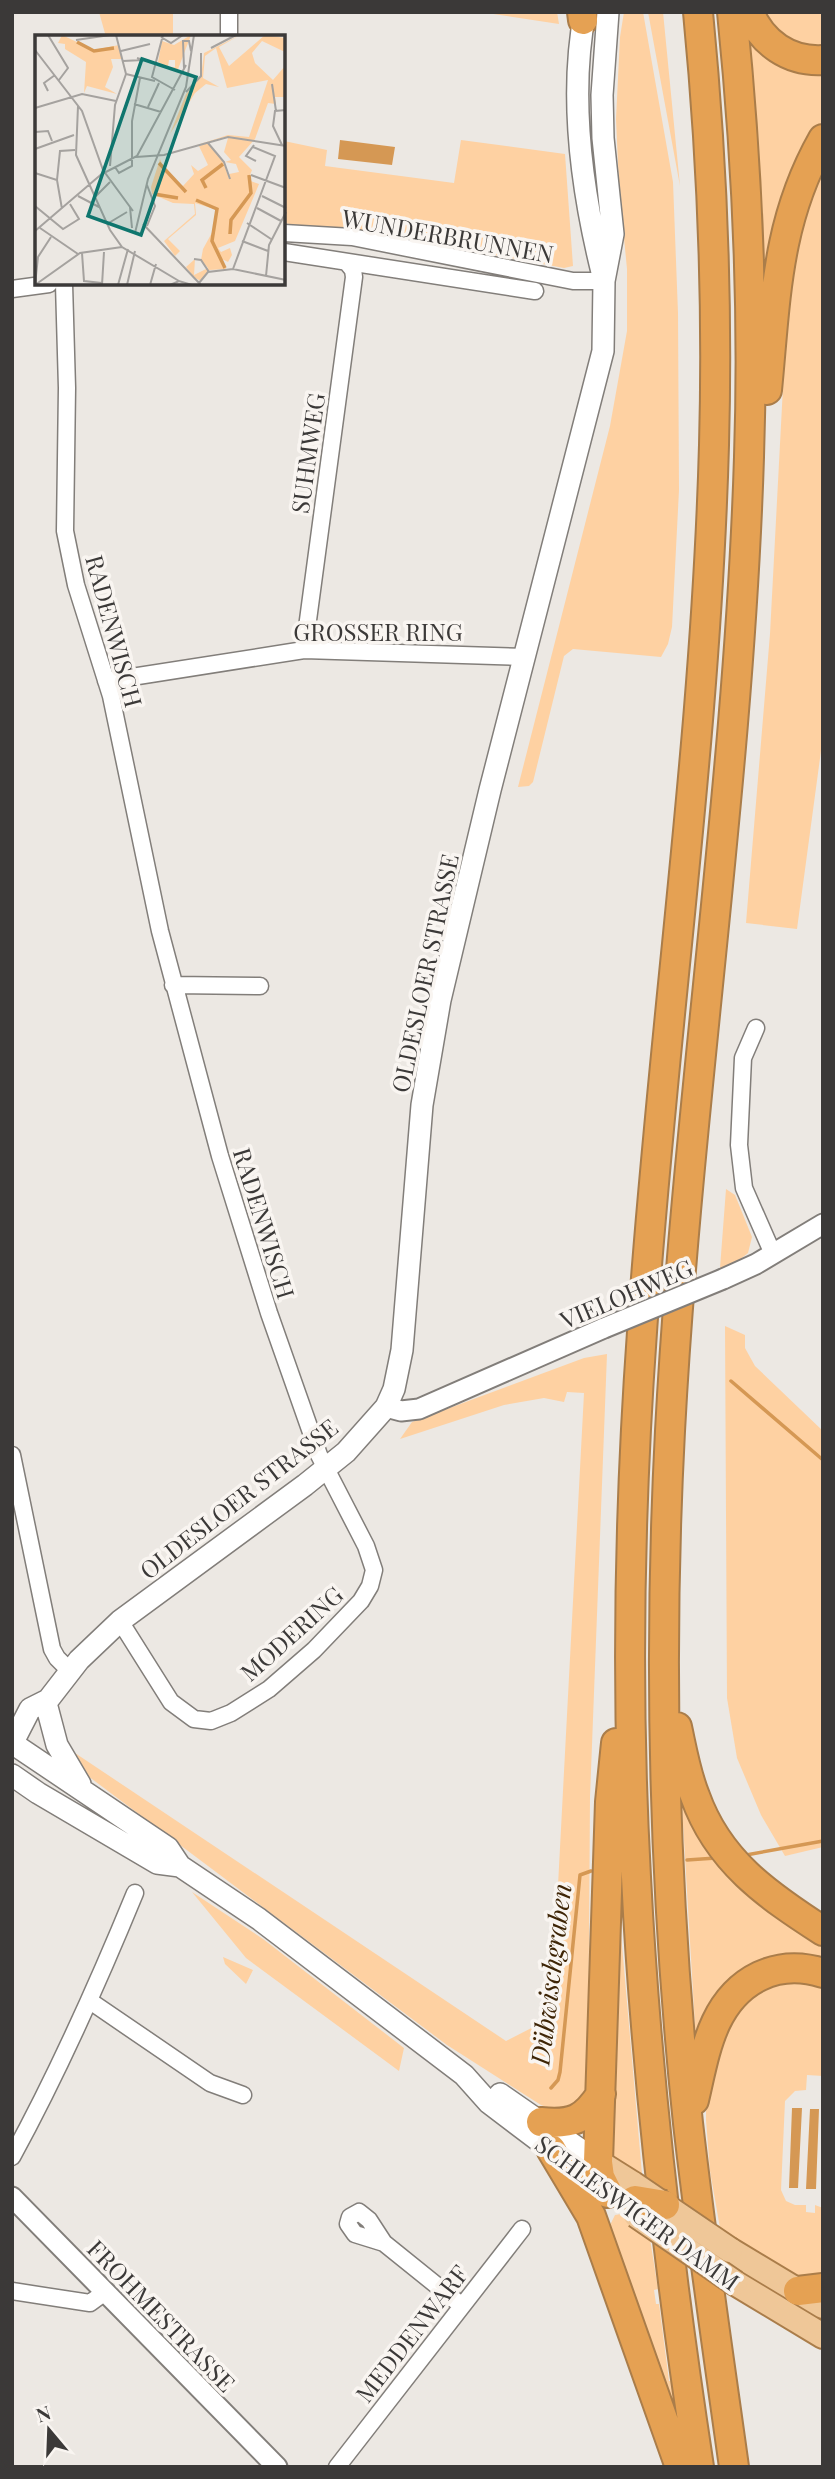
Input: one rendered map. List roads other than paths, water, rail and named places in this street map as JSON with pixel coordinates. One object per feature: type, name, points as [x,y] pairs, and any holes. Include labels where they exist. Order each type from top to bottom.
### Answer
[{"type":"highway","points":[[698,12],[711,165],[714,456],[704,645],[642,1331],[633,1488],[630,1656],[636,1879],[647,2040],[669,2258],[699,2467]]},
{"type":"highway","points":[[732,12],[740,92],[748,247],[751,331],[749,458],[739,647],[678,1307],[669,1460],[664,1670],[669,1853],[680,2033],[689,2126],[734,2467]]},
{"type":"highway","points":[[749,12],[770,43],[795,57],[823,60]]},
{"type":"highway","points":[[749,458],[766,403],[776,286],[788,221],[797,191],[823,139]]},
{"type":"highway","points":[[704,645],[718,891]]},
{"type":"highway","points":[[681,891],[739,647]]},
{"type":"highway","points":[[630,1656],[618,1713],[610,1802],[598,2162],[600,2177],[626,2199],[665,2205]]},
{"type":"highway","points":[[664,1670],[690,1783],[709,1827],[729,1856],[752,1881],[823,1931]]},
{"type":"highway","points":[[689,2126],[708,2041],[718,2016],[731,1997],[754,1979],[772,1971],[792,1968],[823,1973]]},
{"type":"highway","points":[[541,2122],[567,2123],[576,2120],[589,2111],[601,2094]]},
{"type":"highway","points":[[551,2149],[586,2206],[599,2236],[680,2467]]},
{"type":"highway","points":[[599,2236],[602,2218],[608,2210],[626,2199]]},
{"type":"main road","name":"OLDESLOER STRASSE","points":[[13,1778],[16,1746],[30,1709],[47,1704],[70,1671],[120,1621],[325,1470],[369,1428],[390,1398],[402,1350],[422,1105],[440,1000],[490,790],[603,351],[604,281],[593,234],[580,148],[578,93],[589,14]]},
{"type":"main road","points":[[47,1704],[57,1745],[85,1791]]},
{"type":"main road","name":"SCHLESWIGER DAMM","points":[[16,1746],[167,1847],[180,1866],[259,1919],[464,2075],[495,2091],[598,2162]]},
{"type":"main road","name":"SCHLESWIGER DAMM","points":[[13,1778],[157,1863],[180,1866]]},
{"type":"main road","name":"SCHLESWIGER DAMM","points":[[464,2075],[489,2103],[626,2199],[735,2283],[823,2336]]},
{"type":"main road","name":"SCHLESWIGER DAMM","points":[[665,2205],[730,2250],[810,2290],[823,2306]]},
{"type":"street","points":[[229,12],[229,35]]},
{"type":"street","name":"WUNDERBRUNNEN","points":[[285,233],[352,237],[573,282],[604,281]]},
{"type":"street","points":[[285,252],[535,291]]},
{"type":"street","name":"SUHMWEG","points":[[304,650],[354,277],[348,264]]},
{"type":"street","points":[[12,289],[42,285]]},
{"type":"street","name":"RADENWISCH","points":[[64,285],[67,388],[65,531],[76,584],[106,681],[159,931],[220,1156],[269,1313],[325,1470]]},
{"type":"street","name":"GROSSER RING","points":[[106,681],[304,650],[525,657]]},
{"type":"street","points":[[173,985],[260,986]]},
{"type":"street","points":[[756,1028],[743,1058],[739,1144],[744,1188],[773,1254]]},
{"type":"street","name":"VIELOHWEG","points":[[390,1398],[408,1411],[428,1405],[723,1279],[773,1254],[823,1224]]},
{"type":"street","points":[[12,1455],[51,1649],[70,1671]]},
{"type":"street","name":"MODERING","points":[[120,1621],[171,1702],[194,1719],[206,1721],[221,1718],[269,1689],[314,1650],[356,1608],[372,1581],[372,1558],[325,1470]]},
{"type":"street","points":[[12,2157],[47,2094],[135,1893]]},
{"type":"street","points":[[90,2001],[210,2083],[243,2095]]},
{"type":"street","name":"FROHMESTRASSE","points":[[12,2197],[277,2467]]},
{"type":"street","name":"MEDDENWARF","points":[[337,2467],[522,2228]]},
{"type":"street","points":[[383,2243],[461,2305]]},
{"type":"street","points":[[12,2291],[90,2303],[106,2292]]},
{"type":"waterway","points":[[731,1381],[823,1460]]},
{"type":"waterway","name":"Dübwischgraben","points":[[746,1855],[823,1841]]},
{"type":"waterway","name":"Dübwischgraben","points":[[687,1860],[716,1858]]},
{"type":"waterway","name":"Dübwischgraben","points":[[551,2088],[558,2080],[560,2072],[580,1875],[591,1871]]}]
